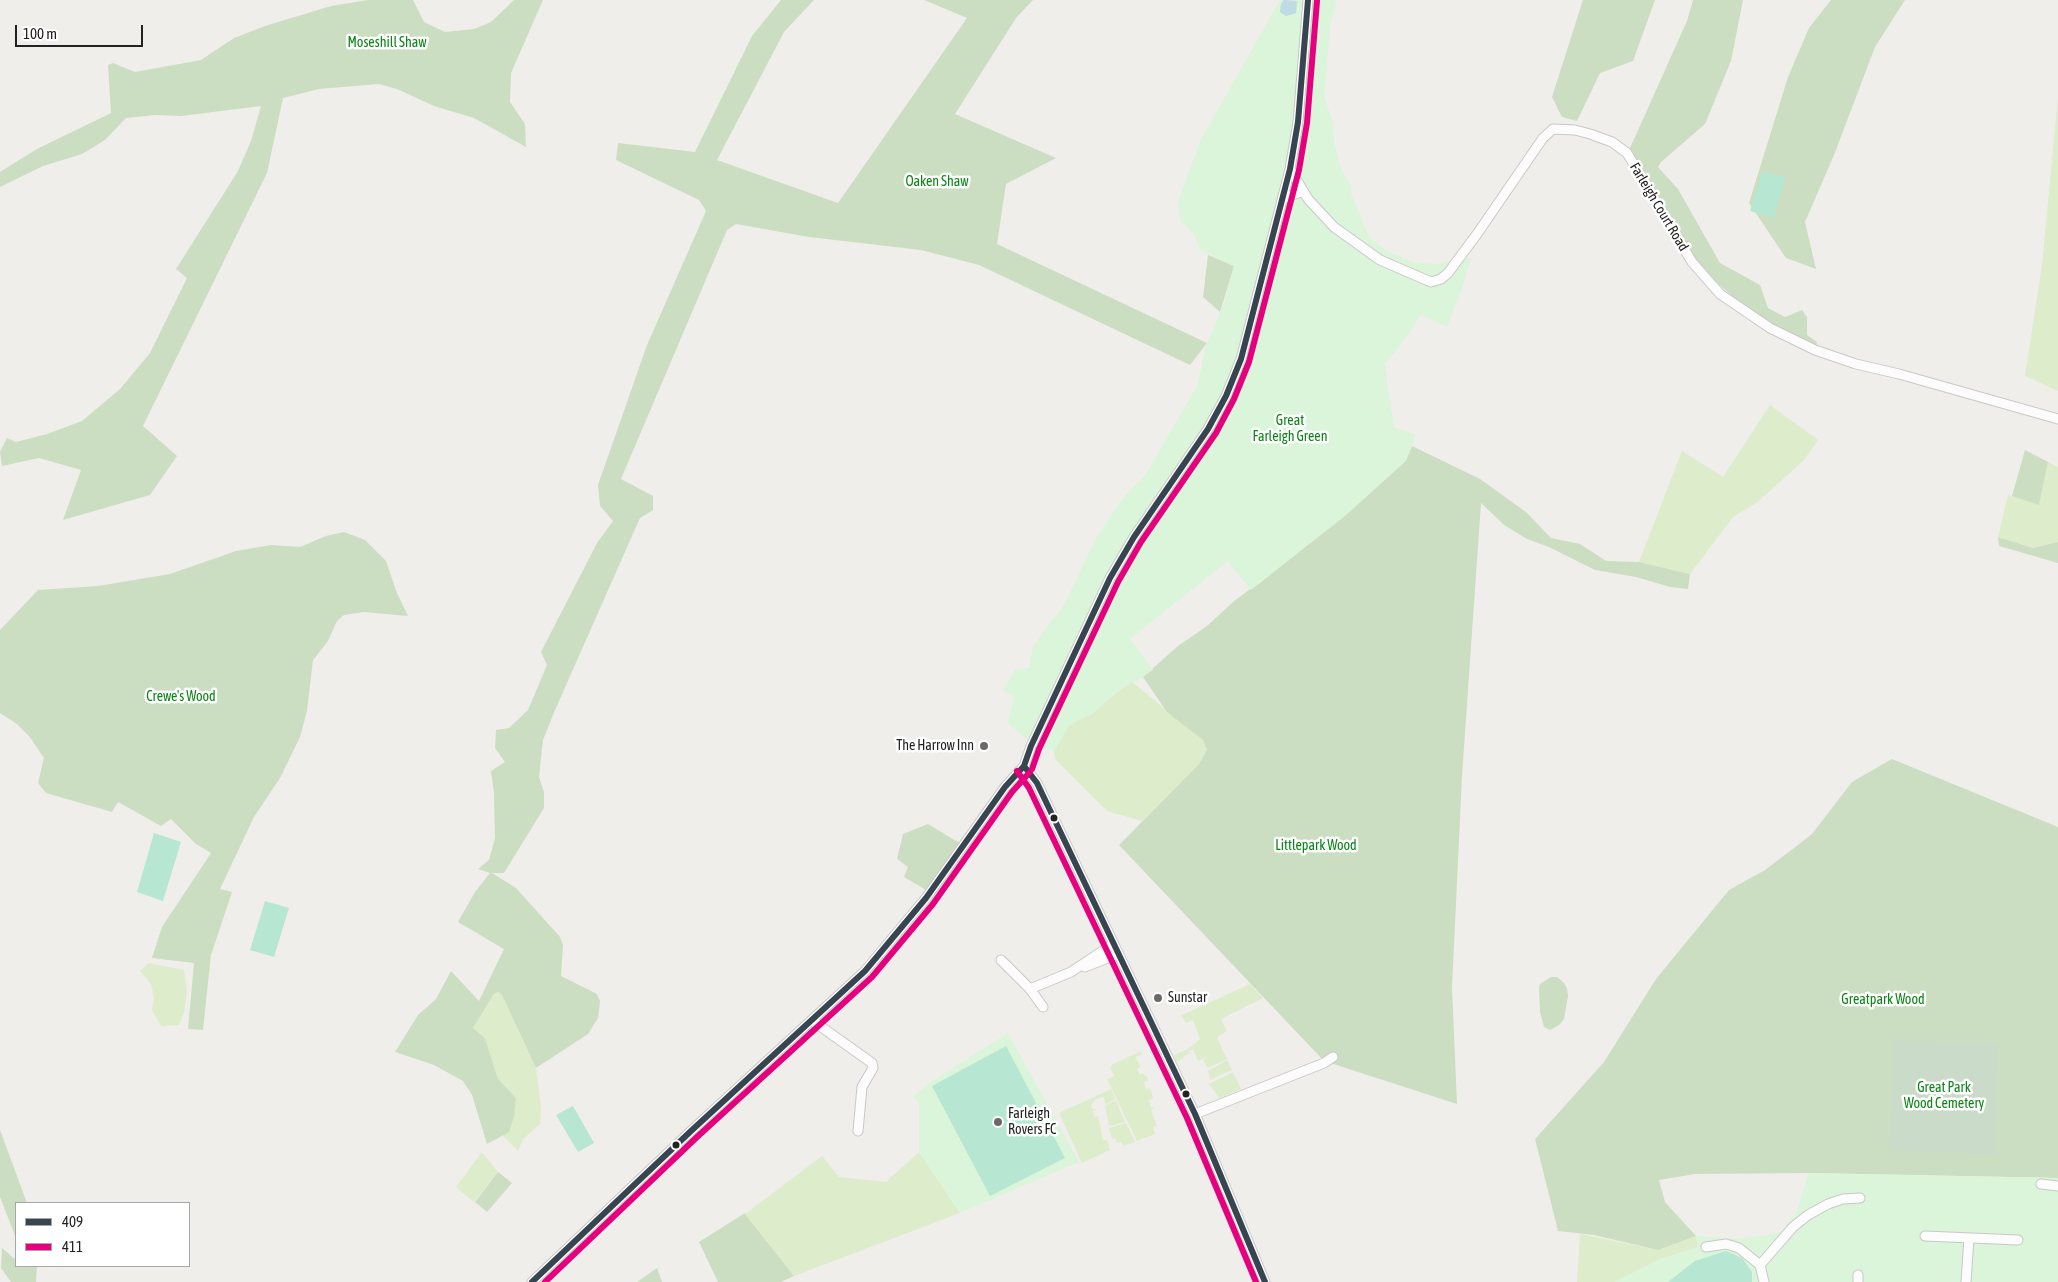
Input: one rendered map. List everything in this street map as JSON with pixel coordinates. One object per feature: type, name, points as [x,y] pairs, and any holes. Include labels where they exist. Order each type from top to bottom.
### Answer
[{"type":"street","points":[[532,1282],[691,1131],[813,1021],[865,971],[901,930],[946,873],[1011,780],[1024,766],[1031,746],[1110,578],[1134,537],[1208,429],[1226,396],[1241,359],[1290,169],[1298,122],[1308,0]]},
{"type":"street","name":"Farleigh Court Road","points":[[1290,169],[1303,191],[1334,227],[1372,254],[1414,276],[1431,282],[1441,279],[1448,273],[1477,234],[1542,138],[1553,129],[1574,130],[1590,134],[1612,142],[1628,153],[1692,262],[1720,294],[1770,328],[1815,350],[1856,364],[1899,374],[2058,419]]},
{"type":"street","points":[[1283,199],[1303,191]]},
{"type":"street","points":[[1024,766],[1037,783],[1195,1114],[1265,1282]]},
{"type":"street","points":[[1071,972],[1113,944]]},
{"type":"street","points":[[1030,989],[1118,954]]},
{"type":"street","points":[[1001,960],[1030,989],[1043,1007]]},
{"type":"street","points":[[813,1021],[872,1063],[873,1068],[862,1087],[858,1131]]},
{"type":"street","points":[[1195,1114],[1324,1063],[1333,1057]]},
{"type":"street","points":[[2040,1184],[2058,1186]]},
{"type":"street","points":[[1760,1265],[1793,1227],[1808,1215],[1828,1204],[1843,1199],[1860,1198]]},
{"type":"street","points":[[1925,1236],[2018,1240]]},
{"type":"street","points":[[1966,1282],[1969,1238]]},
{"type":"street","points":[[1706,1247],[1733,1245],[1760,1265],[1764,1282]]},
{"type":"green space","name":"Moseshill Shaw","points":[[368,0],[413,0],[424,22],[445,32],[474,29],[491,22],[514,0],[543,0],[511,73],[510,102],[525,124],[526,147],[474,118],[434,106],[397,89],[379,84],[319,89],[283,98],[267,173],[143,426],[177,456],[150,495],[63,520],[81,470],[39,458],[2,466],[0,452],[7,438],[16,442],[47,434],[82,421],[120,389],[150,353],[187,278],[176,269],[238,171],[251,141],[261,106],[181,116],[155,115],[126,118],[105,140],[82,154],[43,166],[0,187],[0,172],[37,149],[111,113],[108,65],[113,63],[135,72],[201,60],[234,38],[265,26],[331,6]]},
{"type":"green space","name":"Oaken Shaw","points":[[781,0],[814,0],[784,32],[717,160],[838,203],[967,18],[924,0],[1033,0],[1016,18],[955,114],[1056,158],[1006,184],[997,244],[1207,343],[1190,365],[979,265],[921,250],[809,237],[736,224],[727,230],[621,479],[653,496],[653,510],[640,518],[543,740],[539,777],[544,792],[544,808],[504,873],[492,873],[516,888],[560,937],[563,945],[561,976],[597,994],[600,1001],[598,1018],[588,1034],[536,1068],[502,995],[498,992],[494,994],[473,1028],[485,1038],[498,1079],[516,1098],[514,1116],[509,1132],[487,1144],[472,1095],[463,1081],[434,1065],[395,1052],[418,1015],[436,999],[451,971],[479,1001],[504,949],[458,922],[475,892],[490,873],[478,869],[489,860],[495,838],[494,793],[491,771],[505,762],[495,748],[496,730],[509,728],[528,710],[547,665],[541,652],[597,543],[613,521],[600,506],[598,485],[647,345],[706,211],[699,200],[616,160],[618,143],[695,152],[752,36]]},
{"type":"green space","name":"Great Farleigh Green","points":[[1280,0],[1337,0],[1330,25],[1324,96],[1333,123],[1334,143],[1342,171],[1350,183],[1351,193],[1371,239],[1387,251],[1415,263],[1438,264],[1457,258],[1471,258],[1447,327],[1421,315],[1399,348],[1384,364],[1394,427],[1416,435],[1406,461],[1345,516],[1251,590],[1228,561],[1130,639],[1153,670],[1125,686],[1092,714],[1069,725],[1054,752],[1027,740],[1008,723],[1014,697],[1003,690],[1015,670],[1029,668],[1033,646],[1064,605],[1095,540],[1122,499],[1146,474],[1198,384],[1205,349],[1225,300],[1234,266],[1200,250],[1194,234],[1180,221],[1178,201],[1201,139]]},
{"type":"green space","points":[[1583,0],[1655,0],[1633,61],[1600,73],[1577,121],[1562,117],[1552,97]]},
{"type":"green space","points":[[1693,0],[1743,0],[1731,61],[1705,124],[1661,162],[1658,167],[1678,189],[1720,263],[1760,285],[1768,308],[1785,317],[1802,310],[1807,317],[1807,335],[1817,342],[1816,347],[1775,327],[1742,305],[1713,279],[1691,255],[1648,183],[1630,148],[1687,21]]},
{"type":"green space","points":[[1831,0],[1905,0],[1875,47],[1834,155],[1805,222],[1816,269],[1786,258],[1749,203],[1788,77],[1809,28]]},
{"type":"green space","points":[[2058,97],[2058,391],[2025,376],[2042,265]]},
{"type":"green space","points":[[1763,171],[1785,177],[1774,218],[1750,211]]},
{"type":"green space","points":[[1208,255],[1234,266],[1220,312],[1203,297]]},
{"type":"green space","name":"Littlepark Wood","points":[[1384,364],[1395,438],[1406,460],[1412,446],[1480,479],[1526,512],[1551,538],[1580,544],[1606,561],[1639,562],[1690,574],[1688,589],[1670,587],[1636,577],[1595,570],[1549,547],[1527,539],[1504,525],[1481,503],[1462,776],[1452,988],[1457,1104],[1324,1061],[1119,845],[1199,764],[1207,750],[1203,740],[1167,712],[1143,677],[1178,646],[1207,626],[1233,602],[1286,562]]},
{"type":"green space","points":[[1770,405],[1818,440],[1804,460],[1759,501],[1733,517],[1690,574],[1639,562],[1682,451],[1723,477]]},
{"type":"green space","points":[[2025,450],[2048,462],[2039,505],[2012,496]]},
{"type":"green space","points":[[2048,462],[2058,467],[2058,542],[2033,548],[1998,537],[2008,495],[2039,504]]},
{"type":"green space","name":"Crewe's Wood","points":[[344,532],[365,540],[386,561],[397,593],[408,616],[364,612],[344,615],[337,621],[328,641],[313,660],[307,711],[300,737],[280,778],[254,817],[220,889],[232,892],[211,955],[203,1030],[188,1029],[194,963],[152,958],[162,927],[211,853],[196,844],[171,819],[161,826],[118,802],[112,812],[46,793],[38,783],[44,758],[29,736],[17,724],[0,713],[0,630],[38,590],[98,586],[170,574],[236,551],[271,545],[300,547],[326,536]]},
{"type":"green space","points":[[1998,537],[2033,548],[2058,542],[2058,563],[1999,546]]},
{"type":"green space","points":[[1132,682],[1203,740],[1207,750],[1199,764],[1142,821],[1107,811],[1055,759],[1054,752],[1063,733],[1072,723],[1092,714],[1115,693]]},
{"type":"green space","name":"Greatpark Wood","points":[[1892,759],[2058,827],[2058,1178],[1809,1173],[1695,1174],[1659,1180],[1665,1202],[1696,1236],[1658,1250],[1594,1235],[1558,1231],[1535,1139],[1604,1062],[1656,979],[1729,890],[1765,870],[1812,834],[1852,782]]},
{"type":"green space","points":[[928,824],[961,844],[926,890],[904,877],[908,867],[897,859],[903,834]]},
{"type":"green space","points":[[154,833],[181,842],[163,901],[137,892]]},
{"type":"green space","points":[[265,901],[289,908],[274,957],[250,950]]},
{"type":"green space","points":[[149,963],[184,970],[187,992],[184,1013],[179,1025],[161,1026],[152,1010],[154,998],[151,984],[140,971]]},
{"type":"green space","points":[[1551,977],[1557,977],[1563,982],[1567,988],[1568,996],[1564,1019],[1559,1025],[1550,1030],[1544,1027],[1540,1012],[1539,987],[1540,984]]},
{"type":"green space","points":[[1250,984],[1263,998],[1221,1019],[1227,1031],[1217,1037],[1227,1059],[1208,1068],[1203,1060],[1208,1056],[1198,1061],[1193,1049],[1183,1059],[1176,1062],[1174,1055],[1188,1049],[1200,1039],[1193,1020],[1186,1023],[1182,1016],[1178,1017]]},
{"type":"green space","points":[[498,992],[502,995],[536,1068],[541,1106],[540,1124],[523,1139],[518,1151],[502,1135],[509,1131],[516,1098],[498,1079],[485,1038],[473,1028],[494,994]]},
{"type":"green space","name":"Farleigh Rovers FC","points":[[1008,1033],[1079,1162],[960,1213],[919,1152],[919,1104],[913,1097],[929,1083]]},
{"type":"green space","name":"Great Park Wood Cemetery","points":[[1894,1041],[1998,1043],[1995,1154],[1889,1150]]},
{"type":"green space","name":"Farleigh Rovers FC","points":[[1006,1046],[1065,1158],[990,1196],[932,1086]]},
{"type":"green space","points":[[1141,1051],[1142,1054],[1136,1057],[1140,1067],[1137,1069],[1140,1075],[1143,1073],[1147,1076],[1148,1081],[1144,1082],[1146,1089],[1150,1088],[1153,1098],[1149,1100],[1151,1108],[1155,1107],[1151,1110],[1157,1126],[1153,1127],[1155,1134],[1137,1141],[1107,1079],[1114,1076],[1110,1068],[1113,1064]]},
{"type":"green space","points":[[1227,1060],[1232,1070],[1210,1080],[1208,1071]]},
{"type":"green space","points":[[1233,1072],[1241,1089],[1219,1098],[1209,1084]]},
{"type":"green space","points":[[1111,1089],[1115,1099],[1105,1105],[1104,1097],[1098,1098],[1091,1104],[1092,1109],[1096,1109],[1093,1111],[1094,1117],[1098,1116],[1103,1140],[1107,1140],[1110,1150],[1082,1163],[1059,1113]]},
{"type":"green space","points":[[1116,1100],[1125,1122],[1109,1126],[1105,1106]]},
{"type":"green space","points":[[573,1106],[594,1143],[578,1152],[556,1115]]},
{"type":"green space","points":[[1126,1123],[1135,1142],[1123,1146],[1121,1142],[1117,1143],[1115,1138],[1112,1139],[1109,1128]]},
{"type":"green space","points":[[0,1130],[27,1202],[15,1202],[15,1235],[0,1197]]},
{"type":"green space","points":[[482,1152],[498,1172],[474,1202],[456,1187]]},
{"type":"green space","points":[[919,1152],[960,1213],[794,1276],[745,1214],[822,1156],[839,1177],[886,1182]]},
{"type":"green space","points":[[498,1172],[512,1183],[487,1212],[475,1202]]},
{"type":"green space","points":[[1809,1173],[2058,1178],[2058,1282],[1615,1282],[1661,1259],[1698,1247],[1696,1236],[1739,1239],[1780,1233],[1796,1213]]},
{"type":"green space","points":[[745,1213],[794,1276],[781,1282],[718,1282],[699,1242]]},
{"type":"green space","points":[[1580,1234],[1658,1250],[1696,1236],[1698,1247],[1661,1259],[1615,1282],[1577,1282]]},
{"type":"green space","points":[[2,1248],[15,1259],[15,1267],[37,1267],[36,1282],[11,1282],[1,1268]]},
{"type":"green space","points":[[1726,1251],[1742,1258],[1752,1272],[1752,1282],[1668,1282],[1695,1261]]},
{"type":"green space","points":[[657,1268],[662,1282],[637,1282]]},
{"type":"water","points":[[1284,0],[1297,1],[1296,13],[1286,16],[1280,12],[1281,4]]},
{"type":"transit line","name":"409","points":[[1024,766],[1031,746],[1110,578],[1134,537],[1208,429],[1226,396],[1241,359],[1290,169],[1298,122],[1308,0]]},
{"type":"transit line","name":"411","points":[[1032,769],[1039,749],[1118,582],[1141,542],[1216,433],[1234,399],[1249,362],[1299,170],[1307,123],[1317,1]]},
{"type":"transit line","name":"409","points":[[1024,766],[1037,783],[1195,1114],[1265,1282]]},
{"type":"transit line","name":"409","points":[[532,1282],[691,1131],[865,971],[926,898],[1005,787],[1024,766]]},
{"type":"transit line","name":"411","points":[[1017,771],[1029,788],[1187,1118],[1256,1282]]},
{"type":"transit line","name":"411","points":[[545,1282],[697,1137],[872,977],[933,904],[1012,792],[1030,772]]},
{"type":"place","name":"The Harrow Inn","points":[[984,746]]},
{"type":"place","name":"Sunstar","points":[[1158,998]]},
{"type":"place","name":"Farleigh Rovers FC","points":[[998,1122]]}]
